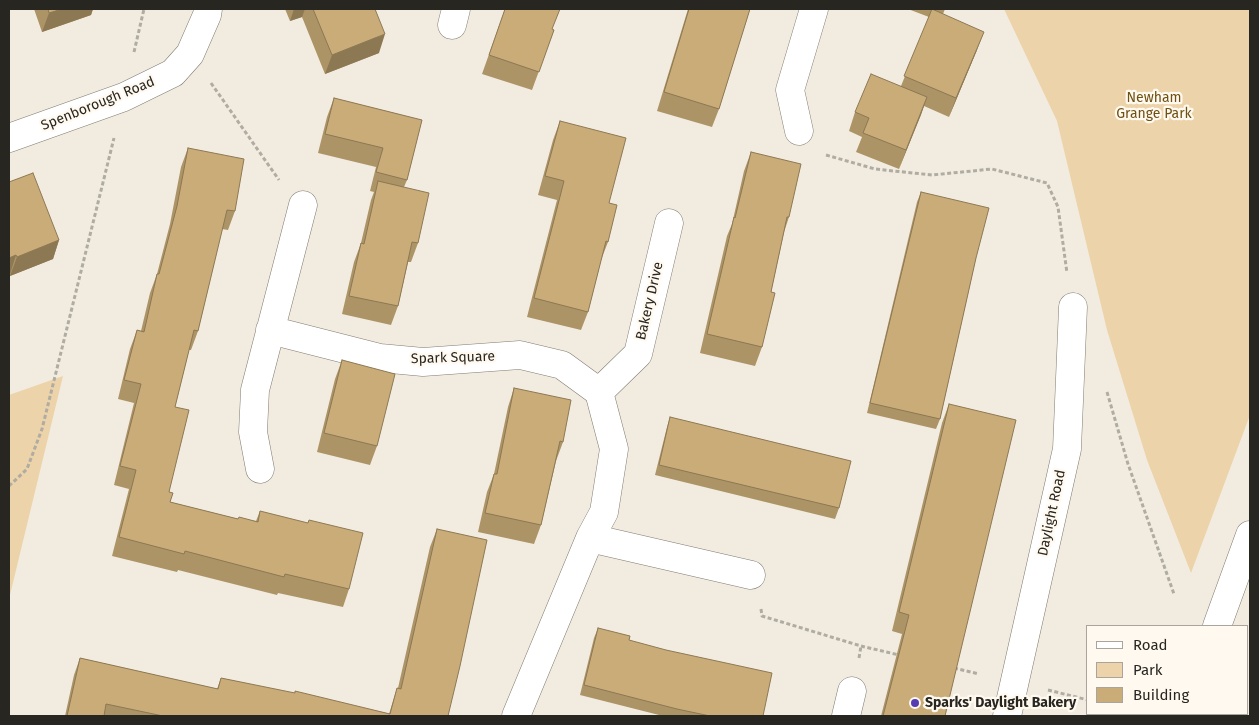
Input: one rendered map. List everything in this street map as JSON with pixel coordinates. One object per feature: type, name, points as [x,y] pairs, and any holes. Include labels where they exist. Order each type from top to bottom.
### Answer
[{"type":"street","name":"Spenborough Road","points":[[9,138],[124,97],[173,73],[190,54],[208,9]]},
{"type":"street","points":[[799,131],[790,90],[814,9]]},
{"type":"street","points":[[260,469],[253,432],[255,390],[303,205]]},
{"type":"street","name":"Bakery Drive","points":[[599,392],[638,354],[669,223]]},
{"type":"street","name":"Daylight Road","points":[[1007,716],[1016,683],[1066,449],[1073,307]]},
{"type":"street","name":"Spark Square","points":[[270,330],[380,358],[423,362],[520,354],[562,365],[599,392]]},
{"type":"street","points":[[516,716],[590,538],[604,512],[614,449],[599,392]]},
{"type":"street","points":[[1217,625],[1250,535]]},
{"type":"street","points":[[590,538],[750,575]]},
{"type":"path","points":[[190,54],[291,197],[303,205]]},
{"type":"path","points":[[9,486],[28,469],[42,429],[124,97]]},
{"type":"path","points":[[799,131],[804,149],[875,169],[932,175],[992,170],[1047,183],[1058,207],[1073,307]]},
{"type":"path","points":[[1105,384],[1128,464],[1174,594]]},
{"type":"path","points":[[750,575],[762,616],[900,656]]},
{"type":"path","points":[[948,667],[1086,700]]},
{"type":"green space","name":"Newham Grange Park","points":[[1004,9],[1250,9],[1250,415],[1191,573],[1147,460],[1107,330],[1057,121]]},
{"type":"green space","points":[[63,376],[9,599],[9,395]]},
{"type":"building","points":[[48,9],[62,9],[49,13]]},
{"type":"building","points":[[313,9],[375,9],[385,34],[332,55]]},
{"type":"building","points":[[505,9],[560,9],[539,72],[489,55]]},
{"type":"building","points":[[689,9],[750,9],[719,109],[664,92]]},
{"type":"building","points":[[932,9],[984,32],[956,98],[904,76]]},
{"type":"building","points":[[871,74],[927,97],[906,150],[863,133],[869,118],[855,112]]},
{"type":"building","points":[[334,98],[422,120],[407,180],[376,172],[383,148],[325,134]]},
{"type":"building","points":[[560,121],[626,138],[609,203],[617,205],[588,312],[534,298],[564,181],[545,176]]},
{"type":"building","points":[[188,148],[244,159],[235,211],[227,210],[198,331],[194,330],[175,407],[189,410],[169,492],[173,493],[170,502],[238,519],[239,517],[258,522],[260,511],[308,523],[309,520],[363,533],[349,589],[285,574],[284,577],[185,551],[184,554],[119,537],[136,470],[120,466],[141,384],[124,380],[137,330],[144,332],[157,274],[159,274],[177,206]]},
{"type":"building","points":[[751,152],[801,164],[789,217],[787,217],[771,292],[775,293],[762,347],[707,334]]},
{"type":"building","points":[[33,173],[59,240],[17,257],[16,255],[9,258],[9,182]]},
{"type":"building","points":[[378,181],[429,193],[418,243],[412,242],[398,306],[349,296],[361,243],[364,244]]},
{"type":"building","points":[[921,192],[989,208],[940,419],[870,403]]},
{"type":"building","points":[[342,360],[395,374],[377,446],[324,433]]},
{"type":"building","points":[[514,388],[571,400],[563,442],[560,441],[541,525],[485,513],[494,474],[497,474]]},
{"type":"building","points":[[949,404],[1016,420],[945,716],[883,716],[909,615],[899,612]]},
{"type":"building","points":[[670,417],[851,461],[839,508],[659,465]]},
{"type":"building","points":[[437,529],[487,540],[448,716],[163,716],[106,704],[104,716],[67,716],[80,658],[218,689],[221,678],[295,693],[295,691],[390,714],[397,688],[401,689]]},
{"type":"building","points":[[598,628],[630,636],[629,640],[666,650],[772,673],[763,716],[710,716],[584,685]]},
{"type":"place","name":"Sparks' Daylight Bakery","points":[[915,703]]}]
